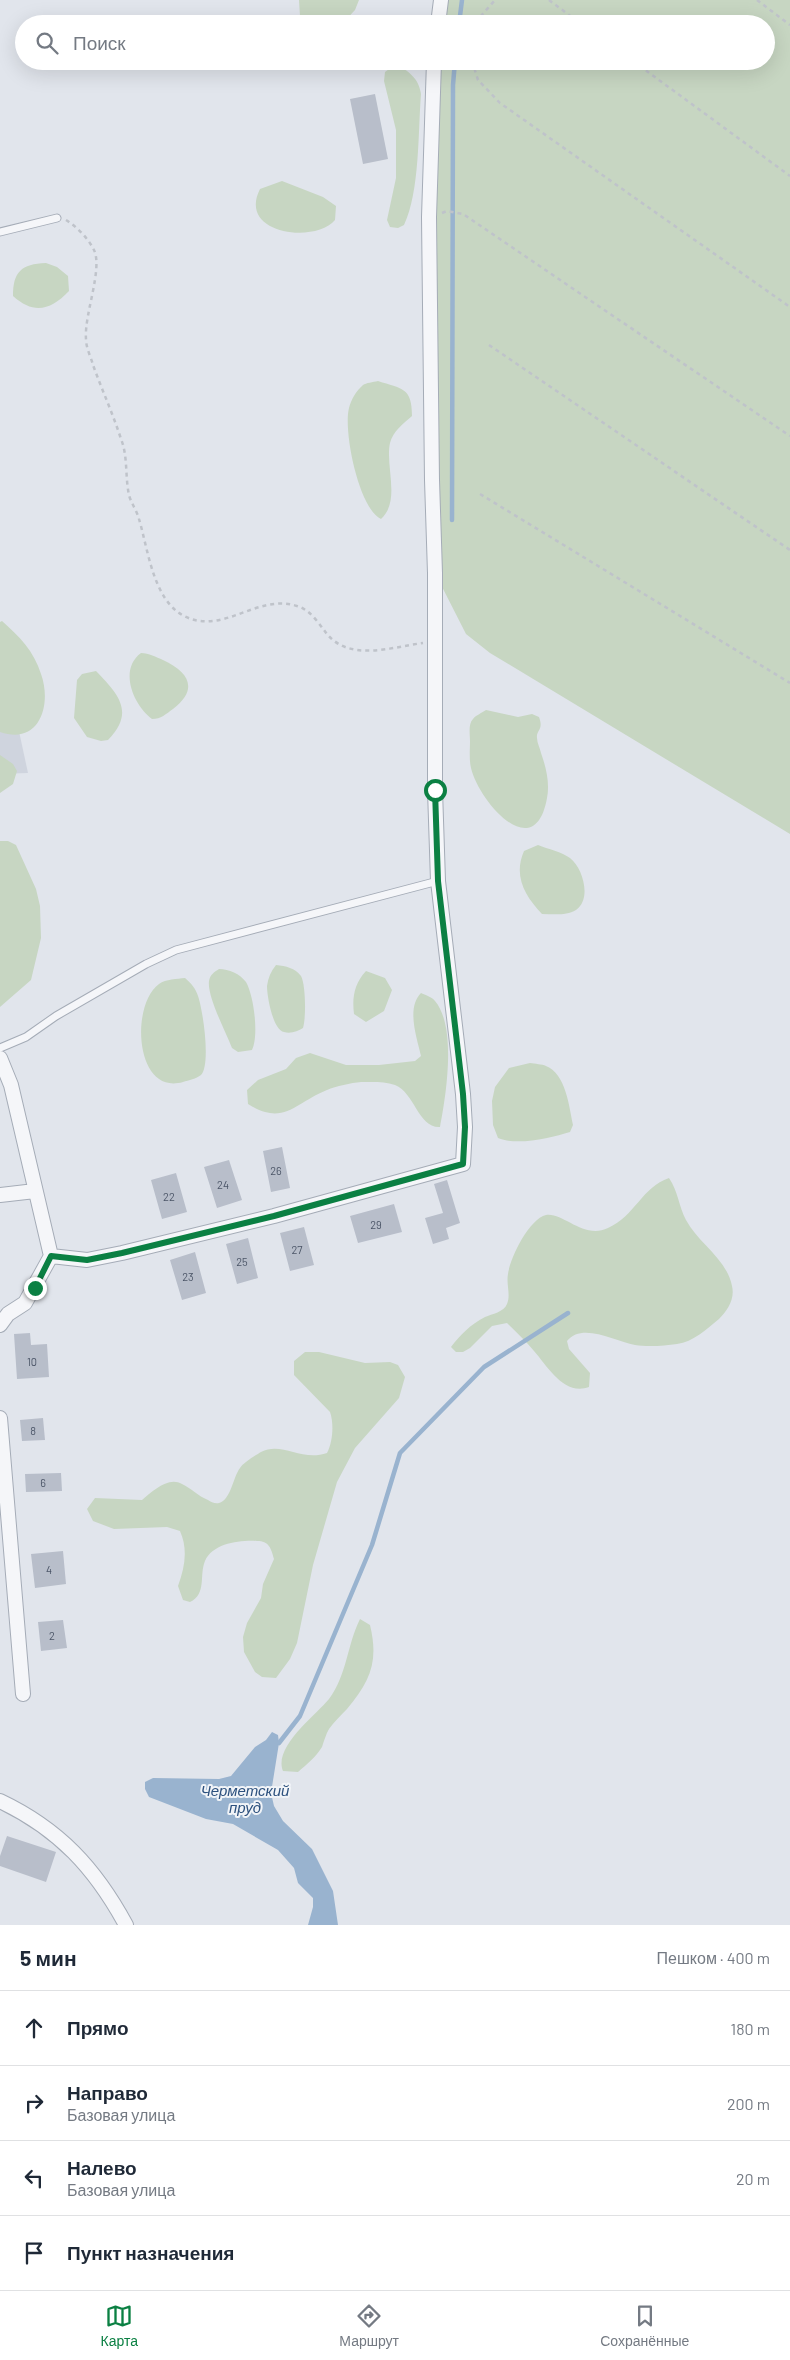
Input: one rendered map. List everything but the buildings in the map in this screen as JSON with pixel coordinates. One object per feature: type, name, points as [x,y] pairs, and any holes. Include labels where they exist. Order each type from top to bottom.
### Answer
[{"type":"street","points":[[439,15],[441,0]]},
{"type":"street","points":[[51,1256],[87,1260],[122,1253],[274,1216],[463,1164],[465,1127],[463,1094],[438,881],[435,790],[435,641],[429,217],[434,70]]},
{"type":"street","points":[[0,1058],[11,1084],[51,1256],[25,1303],[8,1314],[0,1325]]},
{"type":"street","points":[[0,1195],[35,1191]]},
{"type":"street","points":[[0,1418],[23,1694]]},
{"type":"street","points":[[0,1801],[38,1822],[61,1838],[97,1877],[126,1925]]},
{"type":"lane","points":[[0,232],[57,218]]},
{"type":"lane","points":[[0,1048],[26,1037],[56,1016],[146,964],[176,950],[438,881]]},
{"type":"path","points":[[482,15],[495,0]]},
{"type":"path","points":[[548,0],[569,15]]},
{"type":"path","points":[[757,0],[790,25]]},
{"type":"path","points":[[475,70],[478,80],[500,103],[790,307]]},
{"type":"path","points":[[645,70],[790,176]]},
{"type":"path","points":[[447,211],[463,214],[790,436]]},
{"type":"path","points":[[57,218],[64,219],[76,227],[95,251],[96,272],[86,316],[86,341],[100,386],[122,441],[129,496],[139,518],[150,566],[163,595],[183,616],[203,622],[219,622],[255,608],[284,604],[298,606],[310,614],[334,642],[354,651],[368,651],[435,641]]},
{"type":"path","points":[[489,346],[790,550]]},
{"type":"path","points":[[480,494],[790,683]]},
{"type":"shaded area","points":[[0,643],[28,773],[0,774]]},
{"type":"green space","points":[[299,0],[359,0],[355,10],[350,15],[300,15]]},
{"type":"green space","points":[[441,0],[790,0],[790,834],[490,653],[466,634],[435,573],[434,70],[775,70],[775,15],[439,15]]},
{"type":"green space","points":[[388,70],[406,70],[415,79],[421,94],[416,179],[404,225],[398,228],[390,227],[387,220],[396,178],[396,130],[384,81],[385,72]]},
{"type":"green space","points":[[282,181],[323,197],[336,206],[335,220],[325,227],[312,232],[296,233],[268,225],[259,216],[256,204],[260,189]]},
{"type":"green space","points":[[46,263],[57,267],[68,276],[69,291],[56,302],[42,308],[28,306],[13,296],[13,288],[20,271],[30,265]]},
{"type":"green space","points":[[378,381],[404,391],[408,394],[412,406],[412,416],[402,424],[391,439],[389,452],[390,503],[387,512],[381,519],[373,512],[366,501],[360,486],[354,468],[348,434],[349,408],[354,396],[364,384]]},
{"type":"green space","points":[[2,621],[20,638],[30,651],[38,666],[44,686],[45,698],[40,720],[25,733],[14,735],[0,732],[0,622]]},
{"type":"green space","points":[[141,653],[152,655],[172,665],[179,670],[188,682],[186,695],[181,702],[168,713],[158,718],[152,719],[145,713],[139,706],[131,688],[130,669],[134,660]]},
{"type":"green space","points":[[96,671],[117,696],[122,712],[121,721],[116,730],[108,740],[101,741],[87,737],[74,718],[77,680],[82,674]]},
{"type":"green space","points":[[486,710],[518,717],[532,714],[539,717],[541,725],[537,740],[546,769],[548,792],[541,818],[531,827],[520,827],[508,821],[495,810],[476,782],[470,762],[470,726],[474,718]]},
{"type":"green space","points":[[0,755],[13,764],[17,771],[13,784],[0,793]]},
{"type":"green space","points":[[0,841],[8,841],[16,845],[36,889],[40,906],[41,938],[31,980],[0,1007]]},
{"type":"green space","points":[[538,845],[567,856],[579,869],[585,891],[584,899],[576,910],[564,914],[542,914],[530,900],[520,877],[521,860],[524,851]]},
{"type":"green space","points":[[276,965],[293,969],[299,973],[303,980],[304,1024],[303,1028],[294,1032],[287,1033],[280,1030],[271,1012],[267,986],[270,975]]},
{"type":"green space","points":[[219,969],[237,974],[244,979],[249,988],[255,1026],[252,1050],[238,1052],[232,1048],[218,1014],[211,996],[209,981],[212,974]]},
{"type":"green space","points":[[366,971],[385,978],[392,990],[384,1011],[366,1022],[354,1014],[353,1002],[356,986]]},
{"type":"green space","points":[[185,978],[195,989],[200,1003],[206,1049],[204,1069],[201,1075],[195,1078],[183,1082],[167,1083],[155,1076],[147,1063],[142,1046],[141,1028],[144,1010],[150,995],[159,984],[168,980]]},
{"type":"green space","points":[[421,993],[435,1001],[442,1013],[446,1027],[448,1044],[447,1080],[440,1127],[426,1122],[402,1089],[382,1082],[361,1082],[335,1087],[281,1113],[260,1110],[248,1104],[247,1090],[258,1080],[286,1069],[296,1058],[310,1053],[346,1065],[379,1065],[415,1061],[421,1056],[413,1015],[414,1007]]},
{"type":"green space","points":[[530,1063],[546,1066],[558,1076],[566,1091],[573,1125],[570,1132],[544,1139],[515,1141],[498,1138],[493,1125],[492,1101],[495,1087],[509,1068]]},
{"type":"green space","points":[[669,1178],[686,1220],[718,1259],[729,1276],[732,1286],[732,1300],[728,1308],[705,1331],[683,1343],[656,1346],[635,1345],[599,1334],[581,1333],[573,1336],[567,1341],[569,1349],[590,1373],[589,1387],[580,1389],[564,1384],[557,1378],[507,1323],[492,1326],[470,1348],[463,1352],[456,1352],[451,1347],[475,1323],[501,1311],[505,1307],[509,1297],[508,1274],[512,1259],[527,1231],[540,1218],[546,1215],[553,1215],[582,1228],[599,1231],[617,1223],[652,1188]]},
{"type":"green space","points":[[305,1352],[319,1352],[365,1363],[390,1362],[398,1365],[405,1377],[399,1398],[355,1448],[337,1482],[313,1565],[297,1643],[290,1659],[276,1678],[262,1677],[255,1672],[244,1652],[243,1637],[247,1623],[261,1598],[263,1584],[274,1559],[267,1544],[261,1541],[243,1541],[220,1546],[214,1550],[203,1566],[199,1594],[190,1602],[183,1600],[178,1586],[185,1558],[180,1531],[167,1527],[114,1529],[93,1521],[87,1509],[95,1498],[142,1500],[155,1489],[171,1482],[182,1484],[210,1501],[219,1503],[226,1498],[242,1466],[261,1452],[277,1449],[309,1455],[327,1453],[331,1444],[332,1432],[330,1412],[294,1375],[294,1361]]},
{"type":"green space","points":[[360,1619],[370,1625],[373,1638],[373,1660],[367,1680],[355,1699],[329,1729],[322,1747],[314,1757],[298,1772],[283,1771],[284,1752],[290,1742],[335,1690]]},
{"type":"water","name":"Черметский пруд","points":[[272,1732],[278,1735],[279,1743],[271,1793],[274,1806],[283,1821],[312,1849],[333,1891],[338,1925],[308,1925],[313,1907],[313,1898],[298,1883],[294,1868],[278,1850],[233,1824],[206,1819],[149,1797],[145,1789],[145,1782],[153,1778],[219,1779],[231,1776],[255,1747],[266,1740]]},
{"type":"waterway","points":[[460,15],[462,0]]},
{"type":"waterway","points":[[452,520],[454,70]]},
{"type":"waterway","points":[[279,1743],[300,1716],[372,1545],[400,1453],[484,1367],[568,1313]]},
{"type":"route","points":[[35,1288],[51,1256],[87,1260],[105,1257],[274,1216],[463,1164],[465,1127],[463,1094],[438,881],[435,790]]}]
